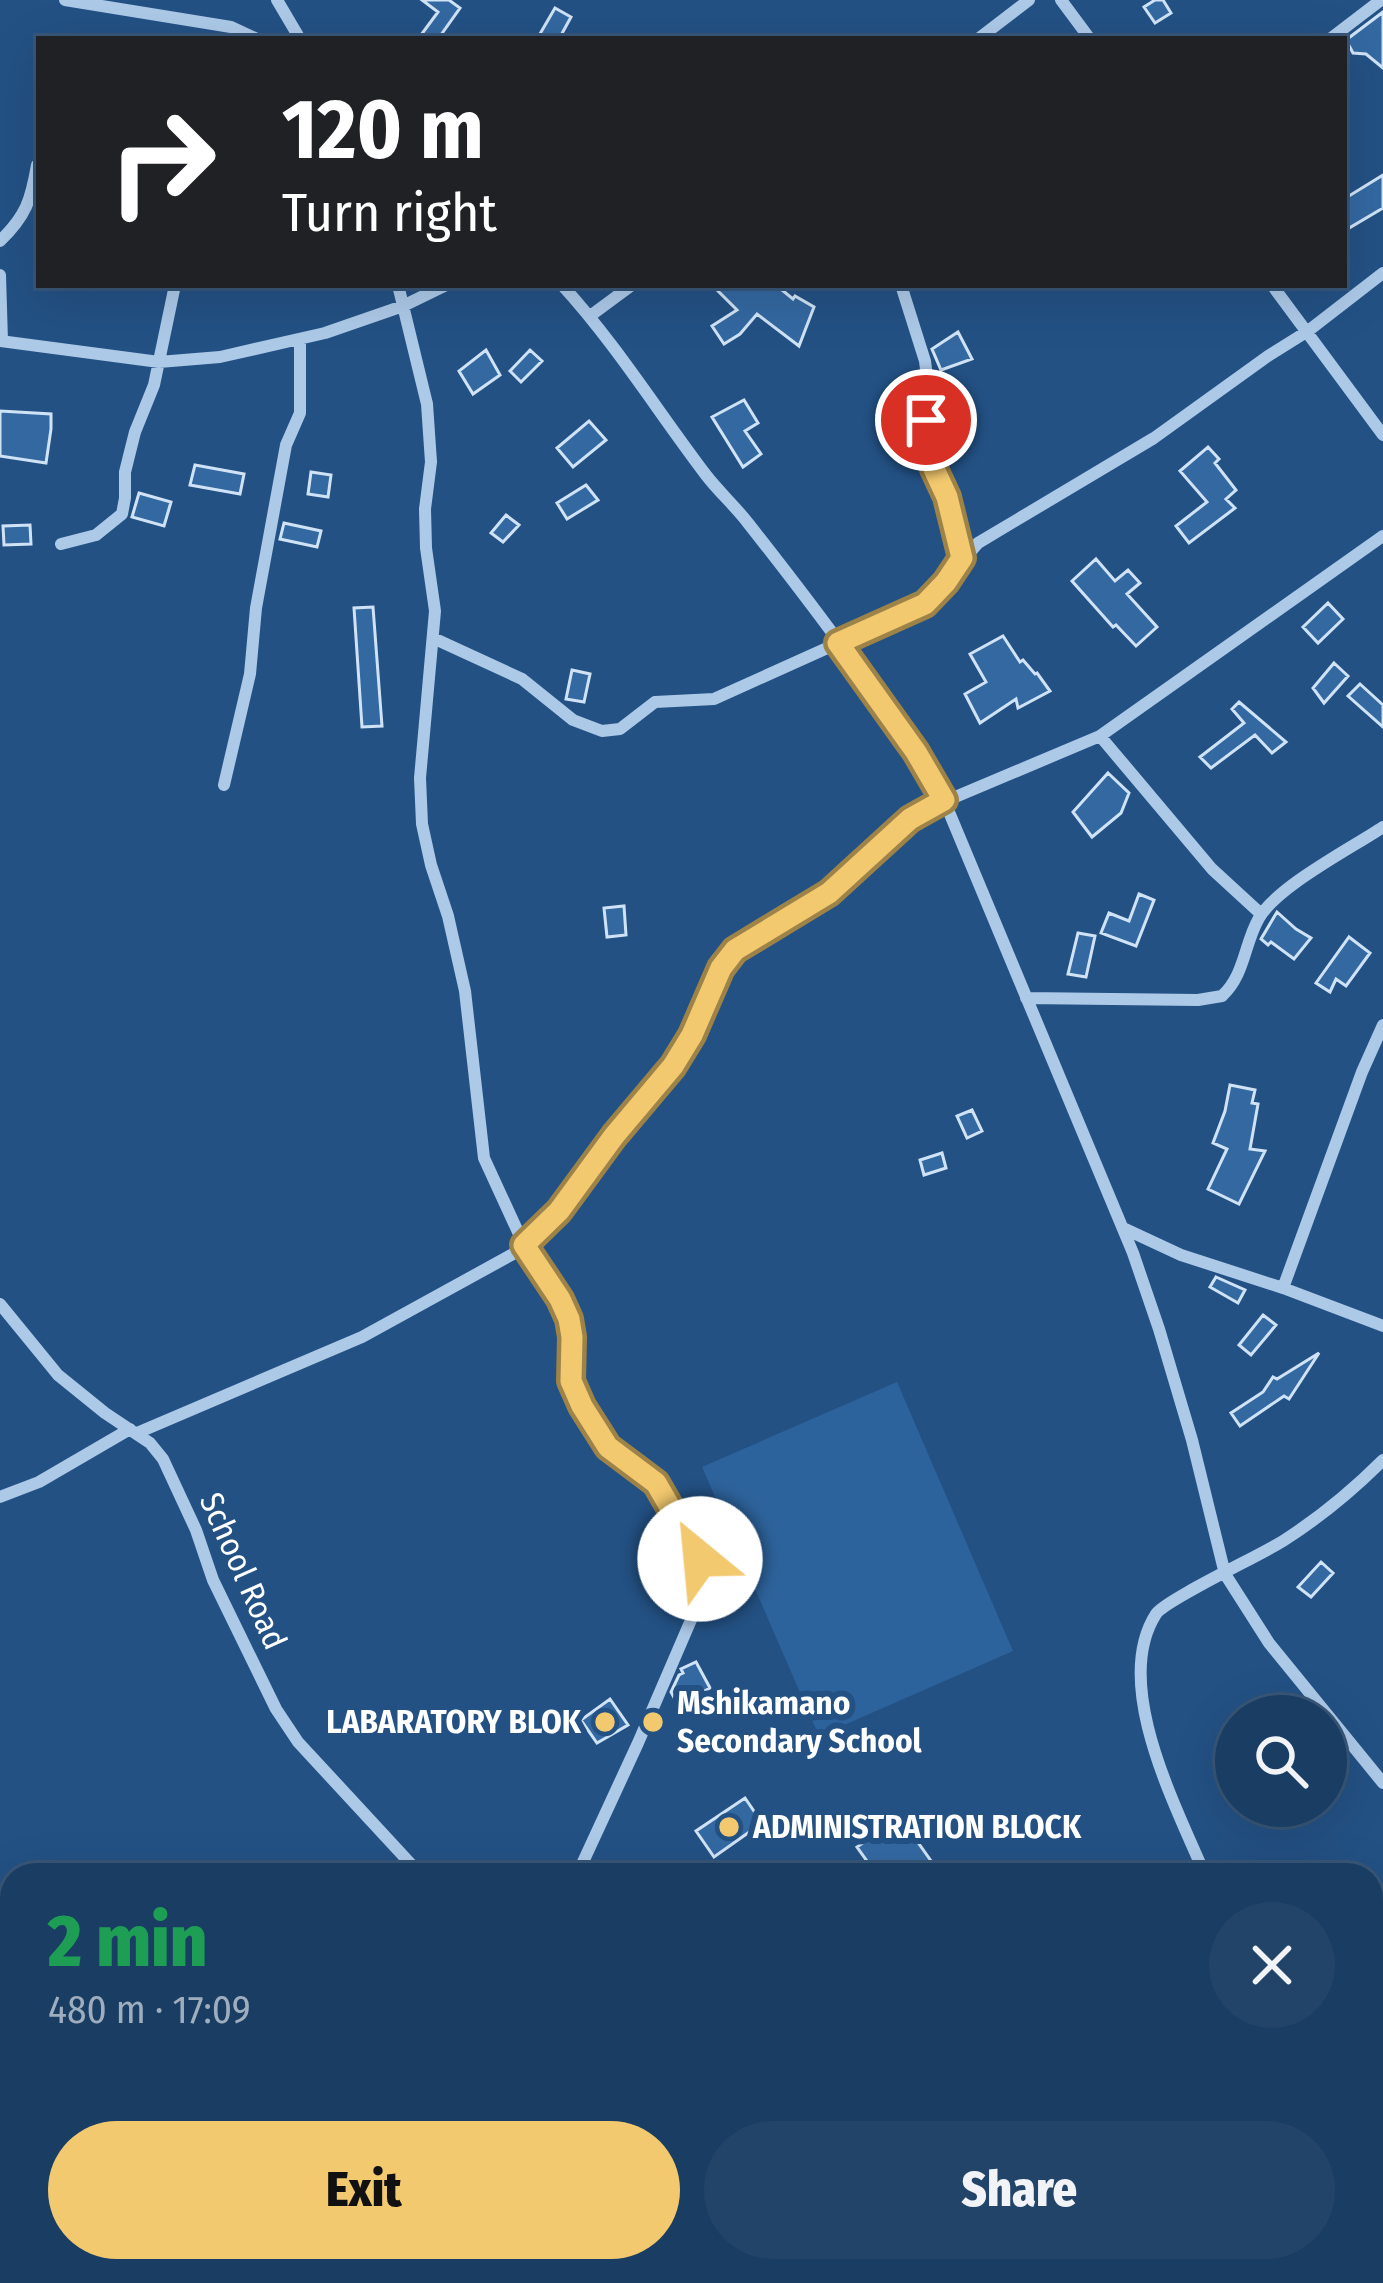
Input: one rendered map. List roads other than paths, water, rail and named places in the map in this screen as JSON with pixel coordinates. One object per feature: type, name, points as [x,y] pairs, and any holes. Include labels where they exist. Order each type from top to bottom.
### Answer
[{"type":"street","points":[[65,0],[216,24],[246,36]]},
{"type":"street","points":[[277,0],[298,36]]},
{"type":"street","points":[[981,36],[1029,0]]},
{"type":"street","points":[[1061,0],[1088,36]]},
{"type":"street","points":[[1334,36],[1381,0]]},
{"type":"street","points":[[0,241],[26,210],[36,169]]},
{"type":"street","points":[[433,638],[521,679],[583,725],[608,731],[620,729],[655,702],[714,699],[925,604],[962,558],[994,532],[1154,438],[1383,274]]},
{"type":"street","points":[[0,275],[1,341],[159,362],[220,357],[300,341],[403,306],[440,288]]},
{"type":"street","points":[[61,544],[96,535],[122,514],[130,450],[153,388],[175,288]]},
{"type":"street","points":[[399,288],[427,404],[431,462],[424,508],[435,611],[420,778],[422,824],[465,991],[484,1158],[524,1245],[569,1319],[571,1381],[582,1406],[608,1447],[656,1483],[703,1571],[694,1613],[583,1863]]},
{"type":"street","points":[[565,288],[838,643],[916,752],[944,800],[1122,1228],[1170,1365],[1225,1574],[1269,1643],[1383,1784]]},
{"type":"street","points":[[590,316],[628,288]]},
{"type":"street","points":[[902,288],[925,361],[926,420],[934,469],[947,497],[962,558]]},
{"type":"street","points":[[1274,288],[1383,435]]},
{"type":"street","points":[[224,784],[251,664],[256,608],[285,452],[298,418],[300,341]]},
{"type":"street","points":[[0,1496],[39,1482],[134,1431],[362,1337],[524,1245],[559,1211],[673,1066],[721,968],[735,950],[829,893],[910,819],[944,800],[1100,736],[1383,536]]},
{"type":"street","points":[[1100,736],[1212,869],[1261,914]]},
{"type":"street","points":[[1025,998],[1198,1000],[1222,996],[1239,973],[1261,914],[1284,891],[1383,827]]},
{"type":"street","points":[[1283,1288],[1383,1025]]},
{"type":"street","points":[[1122,1228],[1181,1255],[1383,1326]]},
{"type":"street","name":"School Road","points":[[0,1304],[58,1375],[134,1431],[163,1459],[213,1580],[276,1709],[298,1742],[410,1863]]},
{"type":"street","points":[[1200,1863],[1148,1735],[1139,1693],[1142,1648],[1158,1610],[1284,1540],[1352,1491],[1383,1460]]},
{"type":"place","name":"LABARATORY BLOK","points":[[605,1722]]},
{"type":"place","name":"Mshikamano Secondary School","points":[[653,1722]]},
{"type":"place","name":"ADMINISTRATION BLOCK","points":[[729,1827]]}]
